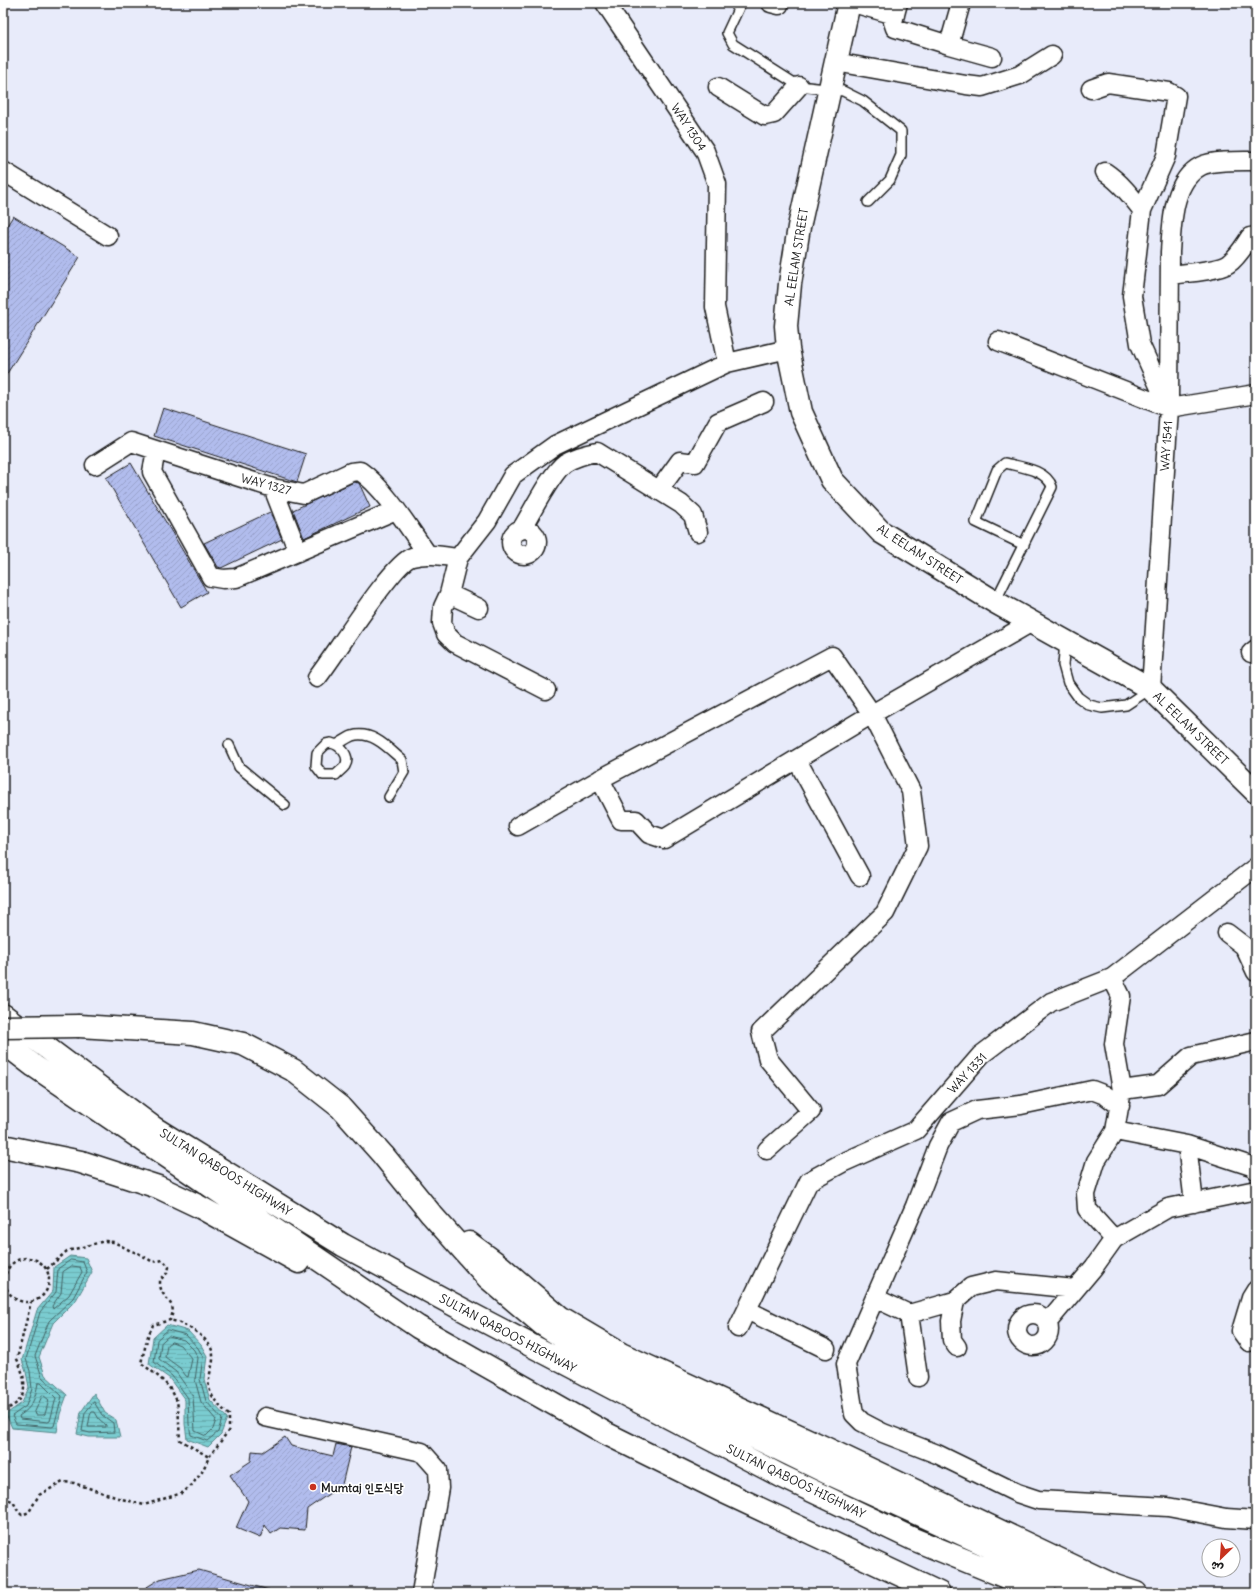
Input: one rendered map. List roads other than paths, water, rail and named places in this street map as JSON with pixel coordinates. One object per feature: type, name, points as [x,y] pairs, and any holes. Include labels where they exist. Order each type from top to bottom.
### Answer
[{"type":"main road","name":"AL EELAM STREET","points":[[849,3],[798,227],[786,326],[788,349],[801,412],[832,480],[882,532],[995,602],[1151,689],[1256,791]]},
{"type":"main road","name":"SULTAN QABOOS HIGHWAY","points":[[3,1015],[154,1128],[343,1245],[471,1314],[781,1476],[914,1539],[1045,1593]]},
{"type":"main road","points":[[3,1026],[79,1026],[193,1033],[243,1044],[293,1070],[340,1108],[383,1155],[431,1214],[488,1278],[542,1324],[598,1360],[830,1474],[1092,1593]]},
{"type":"main road","name":"SULTAN QABOOS HIGHWAY","points":[[3,1042],[34,1066],[418,1327],[607,1434],[724,1492],[939,1593]]},
{"type":"main road","points":[[3,1146],[81,1162],[158,1187],[198,1206],[418,1327]]},
{"type":"main road","points":[[431,1214],[500,1266],[560,1318],[621,1354],[821,1446],[1115,1586],[1136,1593]]},
{"type":"street","name":"WAY 1304","points":[[605,3],[705,151],[717,184],[715,307],[727,364]]},
{"type":"street","points":[[853,3],[897,9],[893,22],[895,28],[992,57]]},
{"type":"street","points":[[949,45],[961,3]]},
{"type":"street","points":[[835,62],[966,85],[982,86],[1020,75],[1052,55]]},
{"type":"street","name":"WAY 1541","points":[[1092,89],[1108,83],[1169,92],[1176,96],[1166,156],[1142,210],[1132,296],[1140,344],[1169,408],[1151,689]]},
{"type":"street","points":[[718,87],[765,116],[774,114],[799,86]]},
{"type":"street","points":[[1169,408],[1171,232],[1178,192],[1185,178],[1201,166],[1221,162],[1256,161]]},
{"type":"street","points":[[3,171],[108,236]]},
{"type":"street","points":[[1105,172],[1115,179],[1142,210]]},
{"type":"street","points":[[1170,275],[1211,269],[1227,264],[1240,253],[1250,237],[1256,236]]},
{"type":"street","points":[[998,341],[1169,408],[1256,394]]},
{"type":"street","points":[[546,690],[454,643],[446,634],[442,623],[444,607],[458,558],[487,521],[513,475],[555,445],[727,364],[788,349]]},
{"type":"street","points":[[659,490],[680,461],[695,463],[718,422],[764,402]]},
{"type":"street","name":"WAY 1327","points":[[95,465],[131,442],[273,488],[304,494],[351,472],[360,471],[369,477],[396,510],[428,555]]},
{"type":"street","points":[[156,450],[152,472],[212,577],[223,579],[236,578],[396,510]]},
{"type":"street","points":[[520,530],[557,471],[566,463],[585,454],[597,452],[681,504],[693,515],[698,532]]},
{"type":"street","points":[[273,488],[298,552]]},
{"type":"street","points":[[317,678],[398,567],[410,558],[428,555],[458,558]]},
{"type":"street","points":[[448,594],[479,608]]},
{"type":"street","points":[[600,779],[621,820],[636,820],[649,834],[664,839],[872,714],[1032,622]]},
{"type":"street","points":[[518,826],[600,779],[832,656],[872,714],[911,791],[918,846],[885,913],[761,1032],[768,1059],[811,1112],[768,1150]]},
{"type":"street","points":[[797,760],[860,876]]},
{"type":"street","name":"WAY 1331","points":[[738,1328],[809,1181],[842,1163],[916,1130],[982,1055],[1052,1002],[1112,978],[1256,867]]},
{"type":"street","points":[[1226,933],[1244,946],[1256,972]]},
{"type":"street","points":[[1112,978],[1122,996],[1114,1044],[1121,1098],[1115,1131],[1096,1162],[1086,1194],[1087,1209],[1114,1239]]},
{"type":"street","points":[[1256,1041],[1191,1056],[1158,1085],[1121,1098],[1105,1095],[1092,1090],[1021,1105],[977,1110],[951,1122],[938,1146],[915,1206],[846,1364],[854,1414],[862,1422],[883,1434],[937,1454],[1017,1493],[1038,1500],[1168,1507],[1226,1518],[1256,1520]]},
{"type":"street","points":[[1115,1131],[1187,1145],[1254,1167],[1256,1170]]},
{"type":"street","points":[[1187,1145],[1194,1203]]},
{"type":"street","points":[[1047,1323],[1114,1239],[1168,1208],[1256,1190]]},
{"type":"street","points":[[875,1298],[909,1314],[955,1301],[971,1287],[996,1281],[1075,1289]]},
{"type":"street","points":[[1256,1290],[1250,1298],[1241,1331],[1249,1342],[1256,1336]]},
{"type":"street","points":[[955,1301],[951,1322],[952,1340],[957,1347]]},
{"type":"street","points":[[747,1310],[826,1349]]},
{"type":"street","points":[[909,1314],[918,1377]]},
{"type":"street","points":[[265,1417],[422,1452],[433,1464],[438,1470],[439,1488],[421,1593]]},
{"type":"lane","points":[[741,3],[727,33],[734,44],[799,86],[843,91],[863,101],[901,131],[901,155],[890,180],[868,202]]},
{"type":"lane","points":[[995,602],[1024,545],[1052,487],[1050,481],[1043,474],[1005,463],[997,470],[976,522],[1024,545]]},
{"type":"lane","points":[[1065,641],[1063,665],[1068,683],[1078,697],[1088,705],[1102,708],[1126,705],[1151,689]]},
{"type":"lane","points":[[338,744],[352,736],[364,736],[376,739],[402,760],[404,772],[389,797]]},
{"type":"lane","points":[[229,745],[240,767],[285,805]]},
{"type":"water","points":[[70,1256],[86,1258],[92,1272],[76,1300],[53,1323],[39,1357],[45,1375],[67,1395],[60,1414],[57,1432],[12,1428],[6,1414],[22,1403],[29,1387],[22,1360],[37,1310],[53,1291],[54,1267]]},
{"type":"water","points":[[167,1325],[188,1331],[201,1345],[207,1356],[204,1379],[210,1400],[227,1418],[221,1434],[208,1447],[187,1439],[185,1424],[185,1400],[169,1378],[149,1364],[153,1338]]},
{"type":"water","points":[[94,1393],[105,1413],[116,1420],[120,1437],[89,1437],[77,1434],[81,1412]]},
{"type":"place","name":"Mumtaj 인도식당","points":[[313,1487]]}]
